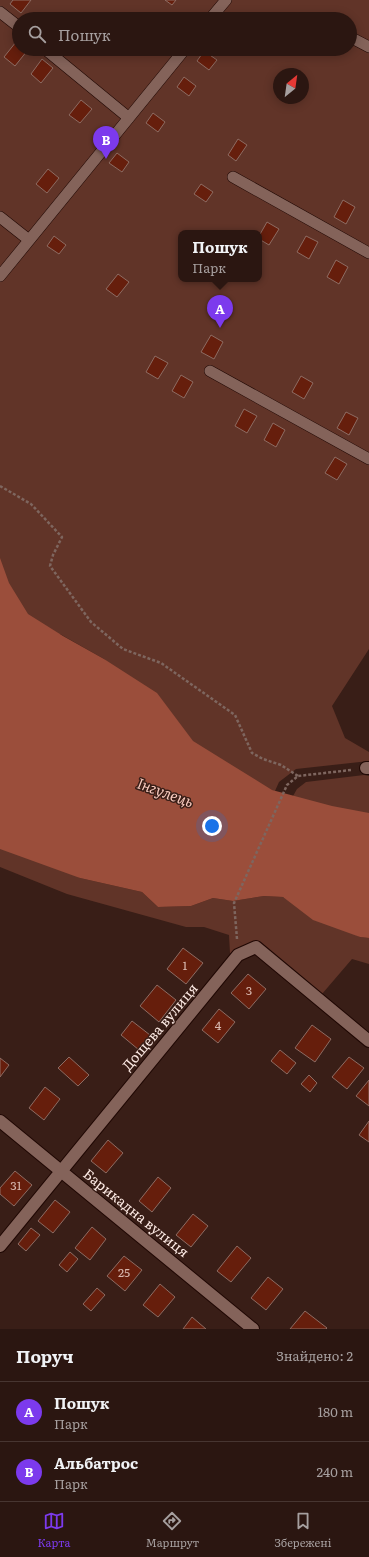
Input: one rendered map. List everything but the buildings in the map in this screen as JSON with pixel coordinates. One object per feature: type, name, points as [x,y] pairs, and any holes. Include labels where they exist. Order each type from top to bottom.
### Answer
[{"type":"street","name":"Дощева вулиця","points":[[0,1246],[60,1170],[238,955],[256,947],[369,1041]]},
{"type":"street","name":"Барикадна вулиця","points":[[0,1121],[253,1329]]},
{"type":"lane","points":[[216,12],[225,0]]},
{"type":"lane","points":[[0,12],[12,21]]},
{"type":"lane","points":[[357,41],[369,47]]},
{"type":"lane","points":[[54,56],[129,118]]},
{"type":"lane","points":[[0,276],[179,56]]},
{"type":"lane","points":[[233,177],[369,253]]},
{"type":"lane","points":[[0,216],[29,240]]},
{"type":"lane","points":[[210,371],[369,459]]},
{"type":"path","points":[[0,486],[32,504],[62,538],[53,555],[50,566],[91,622],[123,649],[161,663],[230,711],[235,715],[252,753],[263,759],[281,765],[298,776]]},
{"type":"path","points":[[238,955],[234,903],[287,785],[298,776],[367,768]]},
{"type":"shaded area","points":[[0,0],[369,0],[369,649],[332,706],[345,738],[369,752],[369,761],[296,769],[279,782],[275,791],[224,783],[104,659],[60,634],[39,640],[0,576]]},
{"type":"shaded area","points":[[364,775],[369,776],[369,835],[293,796],[297,789],[306,782]]},
{"type":"shaded area","points":[[0,832],[80,878],[142,892],[158,907],[191,906],[213,898],[233,901],[264,896],[283,897],[360,937],[369,938],[369,964],[352,959],[322,994],[256,947],[238,955],[230,953],[229,935],[204,927],[186,927],[67,894],[0,867]]},
{"type":"water","name":"Інгулець","points":[[0,558],[9,583],[28,614],[104,659],[157,693],[193,741],[272,790],[332,806],[369,813],[369,938],[360,937],[313,920],[283,897],[264,896],[233,901],[213,898],[191,906],[158,907],[142,892],[80,878],[0,849]]},
{"type":"place","name":"Альбатрос","points":[[106,159]]},
{"type":"place","name":"Пошук","points":[[220,328]]}]
